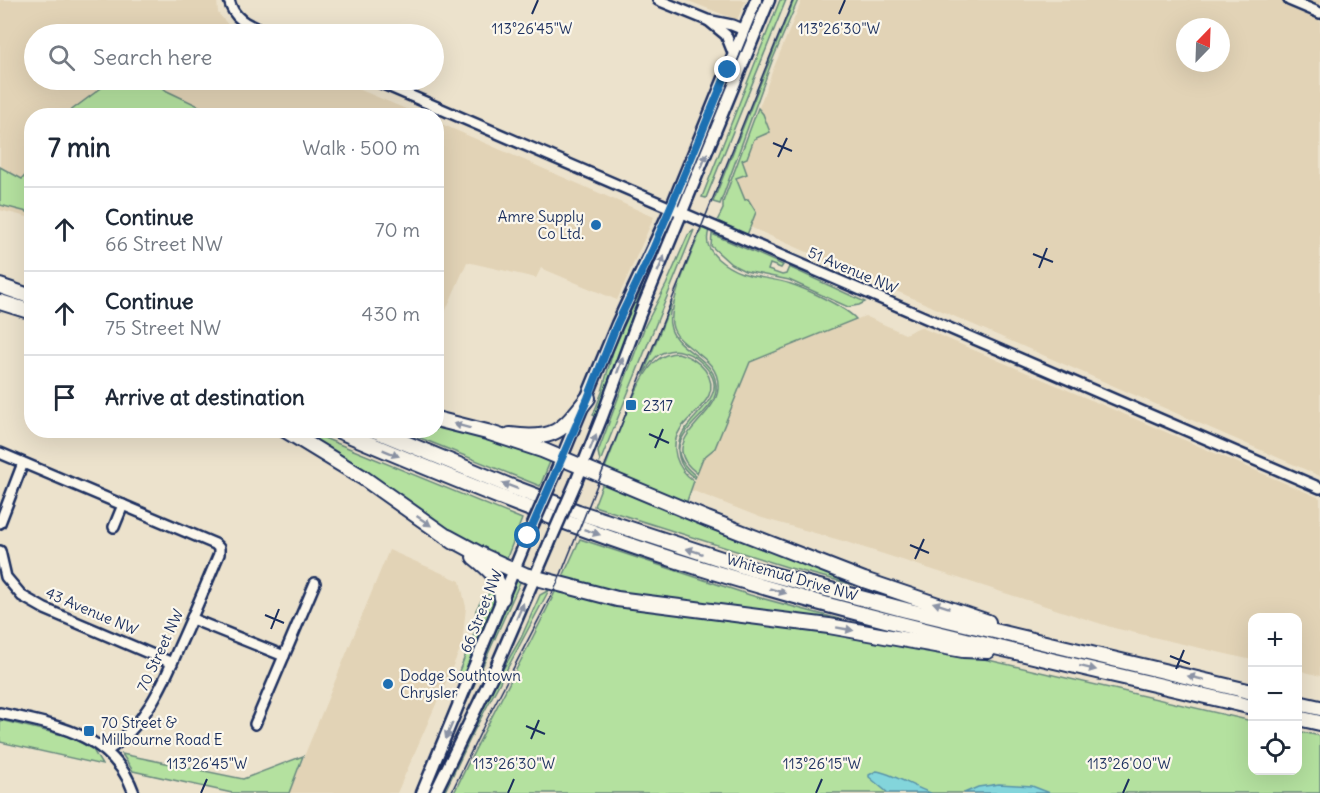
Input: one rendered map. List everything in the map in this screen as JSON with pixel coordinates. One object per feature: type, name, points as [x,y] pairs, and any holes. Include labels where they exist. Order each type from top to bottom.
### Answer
[{"type":"highway","points":[[0,286],[24,294]]},
{"type":"highway","points":[[0,302],[24,310]]},
{"type":"highway","points":[[487,432],[516,436],[552,434],[568,423],[588,398]]},
{"type":"highway","points":[[444,421],[487,432],[562,458],[707,519],[864,580],[958,610],[1035,640]]},
{"type":"highway","points":[[298,438],[362,477],[448,537],[496,578],[502,598]]},
{"type":"highway","name":"Whitemud Drive NW","points":[[357,438],[569,525],[684,563],[866,615],[1248,706]]},
{"type":"highway","name":"Whitemud Drive NW","points":[[393,438],[520,490],[607,522],[734,563],[872,602],[1248,691]]},
{"type":"highway","points":[[448,537],[535,578],[641,603],[829,626],[963,650],[1031,654]]},
{"type":"highway","points":[[1302,703],[1320,708]]},
{"type":"highway","points":[[1302,719],[1320,723]]},
{"type":"main road","name":"66 Street NW","points":[[422,793],[617,324],[671,208],[756,0]]},
{"type":"main road","points":[[435,793],[493,674],[583,466],[629,342],[769,0]]},
{"type":"main road","points":[[744,30],[752,42]]},
{"type":"street","points":[[228,0],[234,14],[249,24]]},
{"type":"street","points":[[658,0],[707,20],[744,30]]},
{"type":"street","points":[[1289,0],[1320,13]]},
{"type":"street","points":[[707,20],[726,35],[734,55]]},
{"type":"street","name":"51 Avenue NW","points":[[397,90],[439,108]]},
{"type":"street","name":"51 Avenue NW","points":[[444,110],[1320,488]]},
{"type":"street","points":[[0,453],[123,505],[114,527]]},
{"type":"street","points":[[0,523],[23,463]]},
{"type":"street","name":"70 Street NW","points":[[107,751],[130,732],[150,708],[192,619],[219,554],[219,548],[215,544],[123,505]]},
{"type":"street","name":"43 Avenue NW","points":[[0,551],[6,577],[22,596],[45,609],[172,663]]},
{"type":"street","points":[[255,724],[315,583]]},
{"type":"street","points":[[192,619],[284,657]]},
{"type":"street","points":[[0,713],[66,728],[107,751],[130,781],[134,793]]},
{"type":"shaded area","points":[[0,0],[217,0],[218,13],[227,24],[24,24],[24,90],[361,90],[403,108],[24,108],[24,216],[0,210]]},
{"type":"shaded area","points":[[686,0],[746,0],[737,20]]},
{"type":"shaded area","points":[[802,0],[1320,0],[1320,476],[720,214],[772,72]]},
{"type":"shaded area","points":[[444,125],[654,217],[617,300],[541,268],[536,278],[467,262],[444,314]]},
{"type":"shaded area","points":[[865,316],[905,334],[920,327],[1320,498],[1320,676],[1302,671],[1302,613],[1248,613],[1248,659],[1114,628],[843,541],[762,518],[691,490],[703,458],[715,448],[750,362]]},
{"type":"shaded area","name":"Dodge Southtown Chrysler","points":[[389,550],[460,581],[466,607],[462,645],[397,793],[289,793]]},
{"type":"green space","points":[[780,0],[786,0],[706,198],[702,197]]},
{"type":"green space","points":[[794,0],[798,0],[772,61],[720,204],[713,202]]},
{"type":"green space","points":[[99,90],[166,90],[203,108],[74,108]]},
{"type":"green space","points":[[758,108],[770,132],[754,139],[747,158],[742,160],[747,174],[736,178],[745,200],[748,199],[756,212],[747,235],[717,221]]},
{"type":"green space","points":[[0,167],[22,179],[24,177],[24,211],[0,205]]},
{"type":"green space","points":[[702,228],[709,230],[708,243],[712,252],[727,266],[745,274],[798,286],[835,304],[856,319],[750,362],[715,448],[703,458],[697,473],[685,462],[682,451],[684,441],[715,400],[718,389],[717,377],[706,360],[675,333],[672,314],[682,276]]},
{"type":"green space","points":[[694,230],[600,462],[598,452],[645,326],[688,235]]},
{"type":"green space","points":[[712,234],[783,265],[781,268],[770,264],[768,270],[782,275],[786,274],[789,267],[865,302],[848,307],[789,280],[745,271],[731,264],[711,246]]},
{"type":"green space","points":[[645,278],[598,417],[593,415],[613,351]]},
{"type":"green space","points":[[672,301],[669,319],[671,329],[675,337],[711,370],[716,391],[705,411],[687,430],[679,451],[679,443],[684,430],[711,397],[714,385],[710,373],[696,358],[685,352],[661,353],[652,361],[643,375]]},
{"type":"green space","points":[[678,353],[693,359],[705,370],[710,379],[711,388],[705,402],[681,428],[675,443],[679,464],[694,481],[686,504],[605,468],[641,381],[661,357]]},
{"type":"green space","points":[[444,424],[548,458],[550,462],[540,486],[420,438],[444,438]]},
{"type":"green space","points":[[306,438],[324,438],[522,519],[506,560],[444,527]]},
{"type":"green space","points":[[679,452],[683,463],[696,476],[695,478],[683,466]]},
{"type":"green space","points":[[604,480],[877,591],[790,568],[594,506]]},
{"type":"green space","points":[[580,539],[750,595],[868,627],[668,603],[561,581]]},
{"type":"green space","points":[[516,577],[521,580],[464,708],[463,707]]},
{"type":"green space","points":[[495,585],[496,598],[464,677],[460,681],[455,681],[474,634],[476,610]]},
{"type":"green space","points":[[549,590],[442,793],[496,681],[521,638],[540,595]]},
{"type":"green space","points":[[556,590],[631,608],[807,629],[971,656],[1248,720],[1248,775],[1302,775],[1302,732],[1320,736],[1320,793],[454,793]]},
{"type":"green space","points":[[0,720],[67,736],[92,748],[102,765],[0,742]]},
{"type":"green space","points":[[122,754],[243,779],[303,756],[289,793],[232,793],[133,771]]},
{"type":"water","points":[[876,771],[931,793],[888,793],[869,777]]},
{"type":"water","points":[[999,784],[1032,786],[1050,793],[964,793],[978,787]]},
{"type":"tram line","points":[[451,793],[557,584],[793,0]]},
{"type":"place","name":"Amre Supply Co Ltd.","points":[[596,225]]},
{"type":"place","name":"2317","points":[[631,405]]},
{"type":"place","name":"Dodge Southtown Chrysler","points":[[388,684]]},
{"type":"place","name":"70 Street & Millbourne Road E","points":[[89,731]]},
{"type":"route","points":[[528,536],[588,398],[617,324],[653,249],[728,70]]}]
